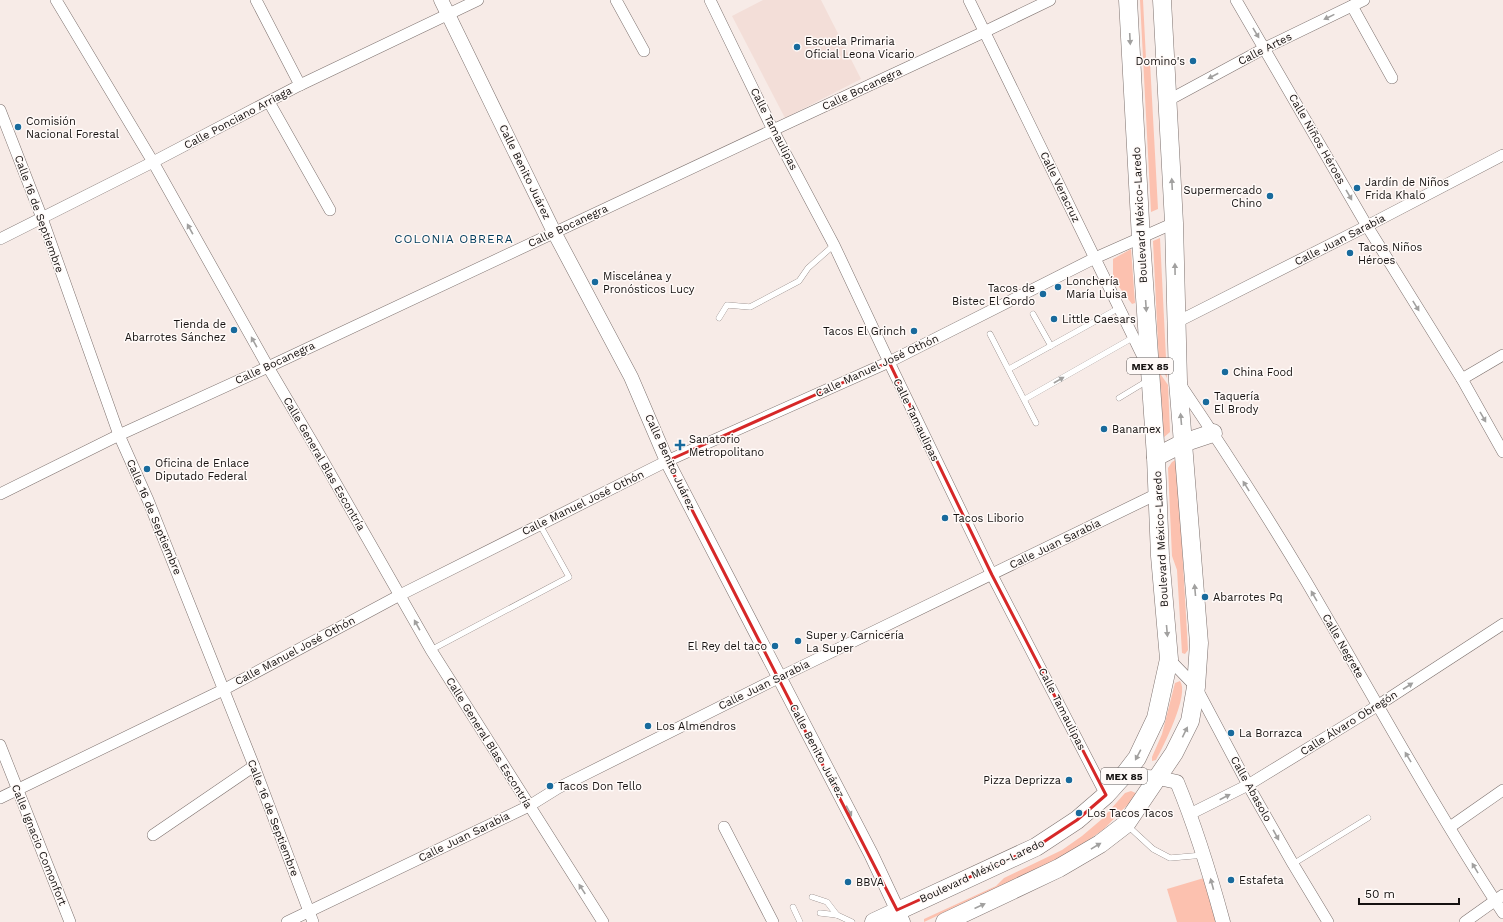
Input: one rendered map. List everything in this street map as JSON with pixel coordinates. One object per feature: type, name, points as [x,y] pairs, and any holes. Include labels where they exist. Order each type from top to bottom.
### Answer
[{"type":"main road","name":"Boulevard México-Laredo","points":[[874,922],[900,916],[1036,847],[1077,820],[1106,795],[1124,775],[1137,758],[1156,718],[1169,659],[1156,494],[1156,458],[1141,239],[1128,0]]},
{"type":"main road","name":"MEX 85","points":[[944,922],[1059,868],[1100,844],[1126,824],[1174,754],[1190,721],[1196,688],[1199,643],[1178,381],[1174,223],[1162,0]]},
{"type":"main road","points":[[1156,458],[1183,443],[1213,433]]},
{"type":"street","name":"Calle General Blas Escontría","points":[[56,0],[153,162],[268,367],[431,650],[603,922]]},
{"type":"street","points":[[256,0],[300,85]]},
{"type":"street","name":"Calle Benito Juárez","points":[[441,0],[554,232],[631,377],[667,461],[778,678],[871,854],[900,916]]},
{"type":"street","name":"Calle Ponciano Arriaga","points":[[0,239],[153,162],[300,85],[478,0]]},
{"type":"street","points":[[616,0],[644,51]]},
{"type":"street","name":"Calle Tamaulipas","points":[[710,0],[773,130],[834,245],[888,362],[992,575],[1106,795]]},
{"type":"street","name":"Calle Veracruz","points":[[969,0],[1134,337],[1151,376]]},
{"type":"street","name":"Calle Bocanegra","points":[[0,494],[119,435],[268,367],[1050,0]]},
{"type":"street","name":"Calle Niños Héroes","points":[[1236,0],[1367,226],[1462,379],[1503,452]]},
{"type":"street","name":"Calle Artes","points":[[1167,100],[1265,48],[1364,0]]},
{"type":"street","points":[[1352,6],[1392,78]]},
{"type":"street","points":[[269,102],[330,210]]},
{"type":"street","name":"Calle 16 de Septiembre","points":[[0,110],[42,218],[119,435],[148,500],[254,766],[311,917]]},
{"type":"street","name":"Calle Juan Sarabia","points":[[1177,322],[1503,155]]},
{"type":"street","name":"Calle Manuel José Othón","points":[[0,798],[223,690],[400,595],[667,461],[888,362],[1095,258],[1141,239],[1174,223]]},
{"type":"street","points":[[1462,379],[1503,355]]},
{"type":"street","name":"Calle Negrete","points":[[1178,381],[1213,433],[1305,580],[1377,706],[1450,827],[1499,897],[1503,913]]},
{"type":"street","name":"Calle Juan Sarabia","points":[[287,922],[311,917],[529,806],[558,788],[778,678],[1156,494]]},
{"type":"street","name":"Calle Álvaro Obregón","points":[[1190,814],[1248,785],[1377,706],[1503,624]]},
{"type":"street","name":"Calle Abasolo","points":[[1169,659],[1196,688],[1248,785],[1328,922]]},
{"type":"street","name":"Calle Ignacio Comonfort","points":[[0,745],[70,922]]},
{"type":"street","points":[[153,835],[254,766]]},
{"type":"street","points":[[1124,775],[1158,778],[1177,782],[1204,855],[1222,922]]},
{"type":"street","points":[[1450,827],[1503,790]]},
{"type":"street","points":[[724,827],[773,922]]},
{"type":"street","points":[[1465,922],[1499,897]]},
{"type":"lane","points":[[719,318],[727,305],[750,307],[799,281],[808,268],[834,245]]},
{"type":"lane","points":[[1009,368],[1119,308]]},
{"type":"lane","points":[[1033,314],[1051,346]]},
{"type":"lane","points":[[990,334],[1009,368],[1036,423]]},
{"type":"lane","points":[[1025,400],[1134,337]]},
{"type":"lane","points":[[1119,398],[1151,376]]},
{"type":"lane","points":[[431,650],[568,577],[540,524]]},
{"type":"lane","points":[[1293,864],[1368,818]]},
{"type":"lane","points":[[1126,824],[1153,849],[1170,858],[1204,855]]},
{"type":"lane","points":[[812,897],[827,902],[837,914],[852,922]]},
{"type":"lane","points":[[793,907],[800,922]]},
{"type":"lane","points":[[820,913],[837,914]]},
{"type":"highlighted area","points":[[889,362],[992,575],[1106,795],[1077,820],[1036,847],[897,910],[667,461]]},
{"type":"shaded area","name":"Escuela Primaria Oficial Leona Vicario","points":[[763,0],[821,0],[861,79],[785,118],[732,16]]},
{"type":"shaded area","points":[[1140,0],[1143,0],[1146,59],[1150,62],[1158,209],[1151,212]]},
{"type":"shaded area","points":[[1160,238],[1167,378],[1159,364],[1153,241]]},
{"type":"shaded area","points":[[1131,249],[1135,303],[1132,304],[1113,279],[1113,259]]},
{"type":"shaded area","points":[[1159,372],[1168,385],[1170,432],[1163,438]]},
{"type":"shaded area","points":[[1177,459],[1188,650],[1185,654],[1182,653],[1177,570],[1172,556],[1168,468],[1172,462]]},
{"type":"shaded area","points":[[1180,681],[1182,688],[1179,708],[1156,760],[1152,761],[1152,757],[1162,734],[1175,683]]},
{"type":"shaded area","points":[[1131,791],[1138,794],[1104,829],[1066,856],[924,922],[924,919],[996,886],[1004,878],[1062,850],[1102,819],[1125,793]]},
{"type":"shaded area","points":[[1204,878],[1217,922],[1177,922],[1167,889]]},
{"type":"place","name":"Escuela Primaria Oficial Leona Vicario","points":[[797,47]]},
{"type":"place","name":"Domino's","points":[[1193,61]]},
{"type":"place","name":"Comisión Nacional Forestal","points":[[18,127]]},
{"type":"place","name":"Jardín de Niños Frida Khalo","points":[[1357,188]]},
{"type":"place","name":"Supermercado Chino","points":[[1270,196]]},
{"type":"place","name":"Tacos Niños Héroes","points":[[1350,253]]},
{"type":"place","name":"Miscelánea y Pronósticos Lucy","points":[[595,282]]},
{"type":"place","name":"Lonchería María Luisa","points":[[1058,287]]},
{"type":"place","name":"Tacos de Bistec El Gordo","points":[[1043,294]]},
{"type":"place","name":"Little Caesars","points":[[1054,319]]},
{"type":"place","name":"Tienda de Abarrotes Sánchez","points":[[234,330]]},
{"type":"place","name":"Tacos El Grinch","points":[[914,331]]},
{"type":"place","name":"China Food","points":[[1225,372]]},
{"type":"place","name":"Taquería El Brody","points":[[1206,402]]},
{"type":"place","name":"Banamex","points":[[1104,429]]},
{"type":"place","name":"Sanatorio Metropolitano","points":[[680,445]]},
{"type":"place","name":"Oficina de Enlace Diputado Federal","points":[[147,469]]},
{"type":"place","name":"Tacos Liborio","points":[[945,518]]},
{"type":"place","name":"Abarrotes Pq","points":[[1205,597]]},
{"type":"place","name":"Super y Carnicería La Super","points":[[798,641]]},
{"type":"place","name":"El Rey del taco","points":[[775,646]]},
{"type":"place","name":"Los Almendros","points":[[648,726]]},
{"type":"place","name":"La Borrazca","points":[[1231,733]]},
{"type":"place","name":"Pizza Deprizza","points":[[1069,780]]},
{"type":"place","name":"Tacos Don Tello","points":[[550,786]]},
{"type":"place","name":"Los Tacos Tacos","points":[[1079,813]]},
{"type":"place","name":"Estafeta","points":[[1231,880]]},
{"type":"place","name":"BBVA","points":[[848,882]]},
{"type":"district","name":"COLONIA OBRERA","points":[[454,239]]}]
